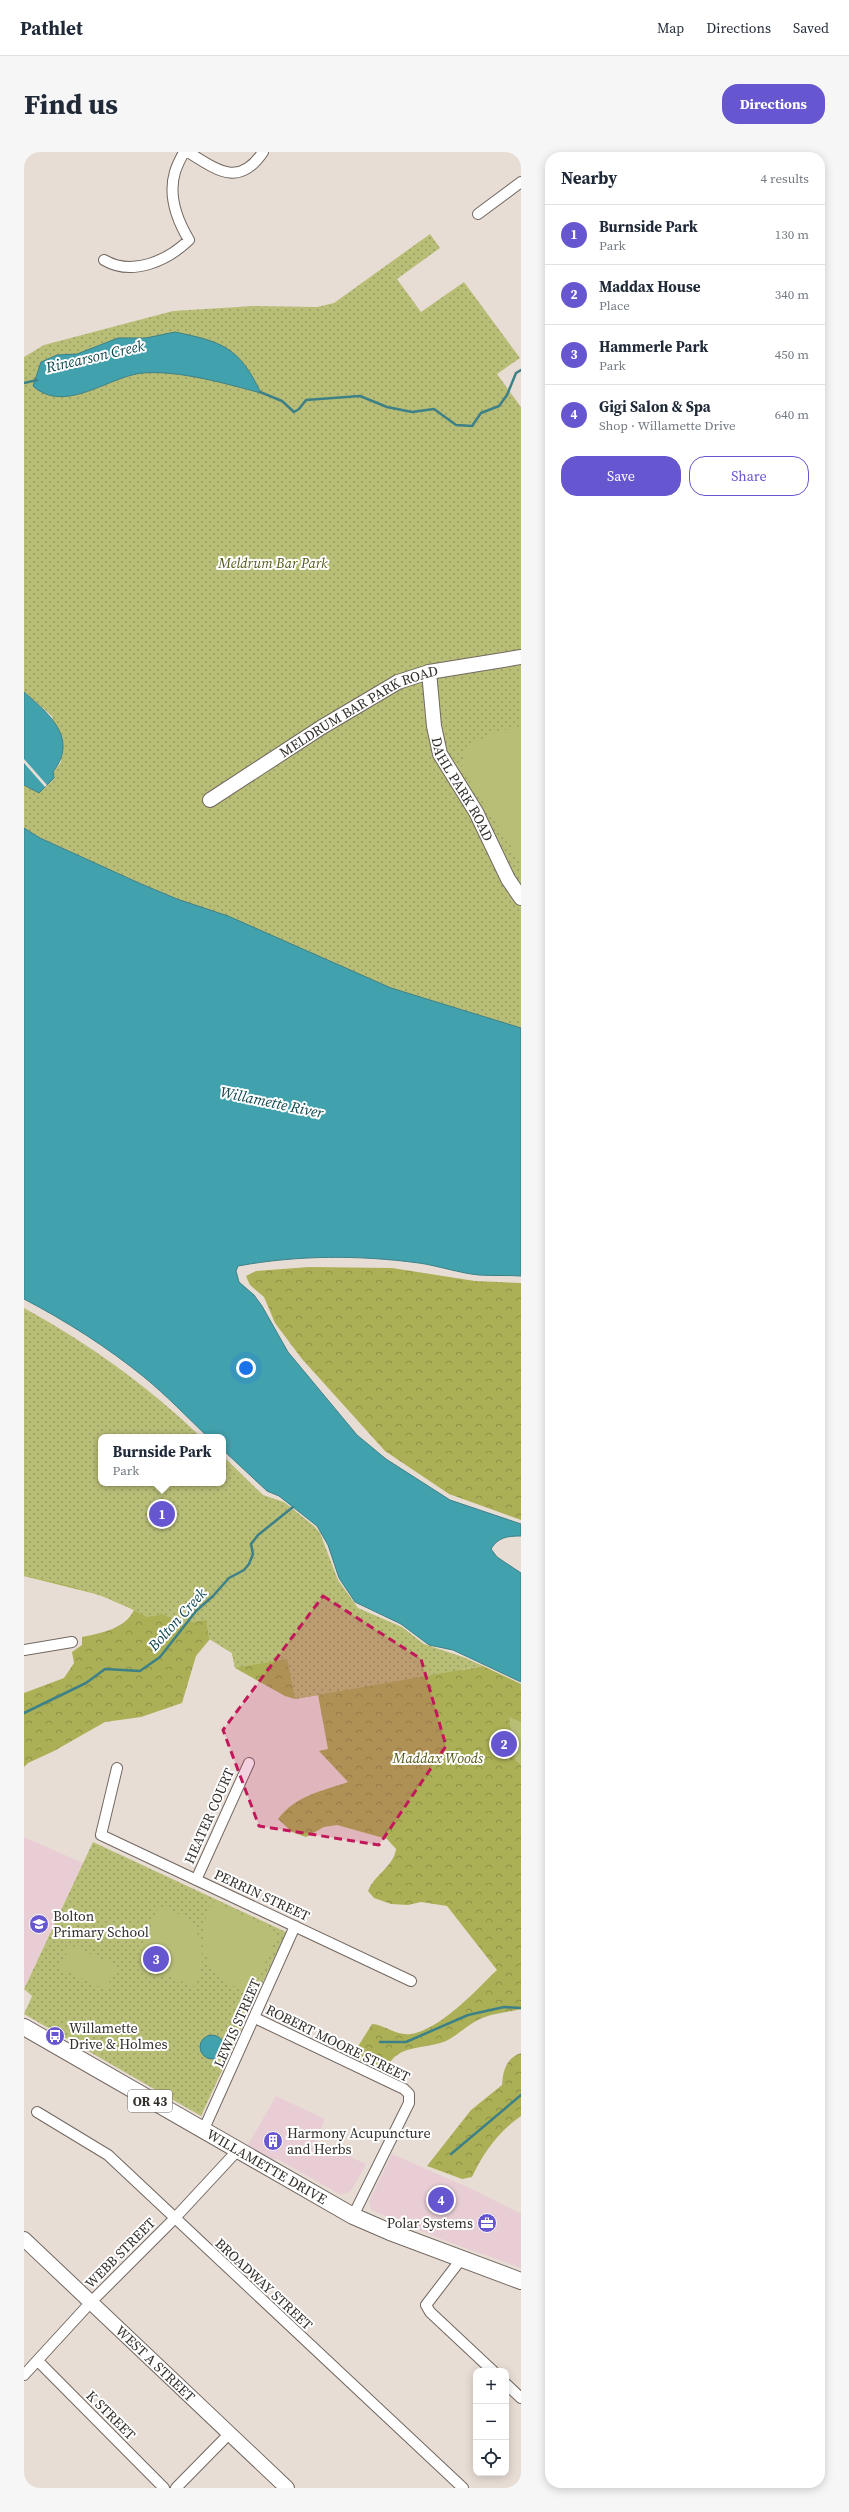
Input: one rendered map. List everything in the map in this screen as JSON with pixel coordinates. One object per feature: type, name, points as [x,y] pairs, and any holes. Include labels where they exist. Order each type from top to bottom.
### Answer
[{"type":"main road","name":"WILLAMETTE DRIVE","points":[[24,2027],[237,2151],[353,2216],[390,2232],[521,2281]]},
{"type":"street","points":[[104,260],[112,265],[121,266],[151,263],[166,258],[189,240],[177,215],[172,189],[175,170],[184,152]]},
{"type":"street","points":[[188,152],[218,170],[227,173],[237,173],[249,169],[263,152]]},
{"type":"street","points":[[478,214],[521,182]]},
{"type":"street","name":"MELDRUM BAR PARK ROAD","points":[[210,800],[382,690],[410,677],[429,672],[521,657]]},
{"type":"street","name":"DAHL PARK ROAD","points":[[429,672],[434,726],[440,754],[476,812],[508,879],[521,898]]},
{"type":"street","points":[[24,1650],[72,1642]]},
{"type":"street","name":"HEATER COURT","points":[[196,1880],[249,1763]]},
{"type":"street","name":"PERRIN STREET","points":[[117,1768],[101,1835],[411,1981]]},
{"type":"street","name":"LEWIS STREET","points":[[203,2131],[295,1926]]},
{"type":"street","name":"ROBERT MOORE STREET","points":[[255,2018],[404,2089],[409,2094],[408,2103],[353,2216]]},
{"type":"street","name":"BROADWAY STREET","points":[[37,2112],[108,2155],[174,2219],[463,2488]]},
{"type":"street","name":"WEBB STREET","points":[[24,2375],[91,2302],[174,2219],[237,2151]]},
{"type":"street","name":"WEST A STREET","points":[[24,2239],[287,2488]]},
{"type":"street","points":[[462,2258],[426,2305],[430,2312],[490,2368]]},
{"type":"street","name":"K STREET","points":[[38,2361],[164,2488]]},
{"type":"street","points":[[509,2387],[521,2398]]},
{"type":"street","points":[[176,2488],[230,2433]]},
{"type":"highlighted area","points":[[323,1596],[421,1659],[446,1746],[379,1845],[259,1826],[223,1730]]},
{"type":"shaded area","name":"Bolton Primary School","points":[[24,1837],[83,1863],[25,1986],[24,1986]]},
{"type":"shaded area","points":[[276,2096],[325,2119],[316,2141],[366,2164],[351,2191],[341,2195],[277,2159],[273,2159],[247,2147]]},
{"type":"shaded area","points":[[392,2154],[474,2190],[521,2214],[521,2268],[443,2240],[371,2210],[369,2201]]},
{"type":"green space","name":"Meldrum Bar Park","points":[[430,234],[440,248],[397,279],[421,312],[464,282],[520,358],[497,374],[521,407],[521,1028],[391,988],[139,883],[40,838],[24,828],[24,785],[39,793],[54,779],[53,773],[61,762],[52,716],[24,692],[24,357],[44,345],[173,311],[253,306],[317,307],[334,303]]},
{"type":"green space","points":[[521,726],[521,862],[461,768],[465,754],[472,745],[484,737]]},
{"type":"green space","points":[[309,1267],[392,1268],[475,1281],[521,1283],[521,1520],[449,1494],[385,1451],[302,1359],[275,1323],[264,1297],[250,1285],[246,1276],[256,1271]]},
{"type":"green space","points":[[24,1308],[117,1366],[160,1400],[198,1434],[98,1434],[98,1486],[226,1486],[226,1459],[263,1495],[284,1502],[314,1526],[320,1533],[338,1580],[358,1608],[402,1627],[424,1644],[463,1657],[483,1666],[295,1699],[287,1659],[235,1668],[232,1653],[209,1639],[206,1620],[182,1624],[160,1613],[160,1615],[147,1617],[103,1596],[24,1576]]},
{"type":"green space","name":"Maddax Woods","points":[[98,1442],[98,1486],[226,1486],[332,1606],[462,1670],[483,1666],[521,1684],[521,2009],[494,2014],[480,2019],[446,2041],[438,2044],[402,2052],[389,2064],[386,2074],[352,2056],[372,2024],[406,2034],[422,2031],[446,2017],[497,1970],[447,1906],[421,1902],[408,1905],[391,1904],[374,1898],[368,1891],[375,1880],[388,1866],[394,1855],[396,1849],[387,1839],[337,1825],[324,1827],[306,1837],[292,1832],[278,1819],[292,1805],[310,1795],[348,1782],[319,1751],[328,1749],[318,1695],[295,1699],[285,1696],[235,1668],[232,1653],[210,1639],[196,1656],[182,1703],[141,1717],[105,1722],[54,1751],[28,1763],[24,1767],[24,1693],[64,1678],[74,1663],[72,1652],[82,1645],[82,1637],[104,1632],[119,1626],[125,1622],[134,1610],[100,1595],[24,1576]]},
{"type":"green space","points":[[509,1717],[521,1722],[521,1765],[515,1760]]},
{"type":"green space","points":[[93,1842],[286,1932],[201,2116],[24,2014],[32,1996],[24,1989]]},
{"type":"green space","points":[[212,1901],[273,1929],[276,1939],[250,1995],[235,1987],[223,1978],[213,1968],[207,1957],[203,1932],[206,1917]]},
{"type":"green space","points":[[159,1907],[185,1918],[198,1934],[201,1942],[202,1959],[196,1987],[142,1966],[140,1955]]},
{"type":"green space","points":[[70,1945],[117,1966],[106,1990],[60,1968]]},
{"type":"green space","points":[[521,2053],[521,2116],[506,2128],[492,2143],[481,2159],[472,2177],[462,2179],[427,2166],[471,2110],[502,2085],[506,2066],[512,2058]]},
{"type":"water","points":[[175,332],[206,339],[228,349],[245,365],[261,393],[203,378],[157,373],[143,373],[130,376],[87,392],[59,397],[46,394],[33,386],[41,362],[57,355],[77,354],[118,338],[146,338]]},
{"type":"water","points":[[24,692],[51,718],[58,728],[62,738],[63,748],[60,760],[53,772],[54,778],[39,793],[24,785]]},
{"type":"water","name":"Willamette River","points":[[24,828],[40,838],[139,883],[177,899],[228,916],[391,988],[521,1028],[521,1276],[479,1275],[396,1260],[328,1257],[261,1262],[238,1266],[236,1271],[239,1282],[254,1295],[262,1306],[288,1352],[357,1435],[386,1459],[450,1500],[521,1524],[521,1536],[504,1538],[497,1542],[491,1549],[497,1557],[521,1573],[521,1682],[453,1650],[429,1645],[401,1624],[355,1602],[339,1578],[328,1545],[317,1526],[279,1496],[267,1491],[226,1453],[226,1434],[205,1434],[160,1391],[116,1355],[55,1316],[24,1299]]},
{"type":"water","points":[[212,2035],[221,2038],[224,2047],[221,2056],[212,2059],[203,2056],[200,2047],[203,2038]]},
{"type":"pier","points":[[24,759],[47,785],[45,787],[24,763]]},
{"type":"waterway","name":"Rinearson Creek","points":[[260,392],[282,401],[294,412],[299,409],[306,400],[360,396],[387,407],[412,412],[434,409],[456,425],[472,426],[481,413],[499,406],[507,395],[516,373],[521,370]]},
{"type":"waterway","name":"Rinearson Creek","points":[[24,383],[37,380]]},
{"type":"waterway","name":"Bolton Creek","points":[[24,1713],[86,1683],[105,1669],[140,1671],[160,1657],[196,1611],[213,1596],[229,1578],[244,1570],[249,1564],[253,1554],[251,1544],[258,1535],[293,1507]]},
{"type":"waterway","points":[[380,2042],[406,2042],[468,2015],[504,2007],[521,2008]]},
{"type":"waterway","points":[[451,2154],[521,2095]]},
{"type":"place","name":"Burnside Park","points":[[162,1514]]},
{"type":"place","name":"Maddax House","points":[[504,1744]]},
{"type":"place","name":"Bolton Primary School","points":[[39,1924]]},
{"type":"place","name":"Hammerle Park","points":[[156,1959]]},
{"type":"place","name":"Willamette Drive & Holmes","points":[[55,2036]]},
{"type":"place","name":"Harmony Acupuncture and Herbs","points":[[273,2141]]},
{"type":"place","name":"Gigi Salon & Spa","points":[[441,2200]]},
{"type":"place","name":"Polar Systems","points":[[487,2223]]}]
